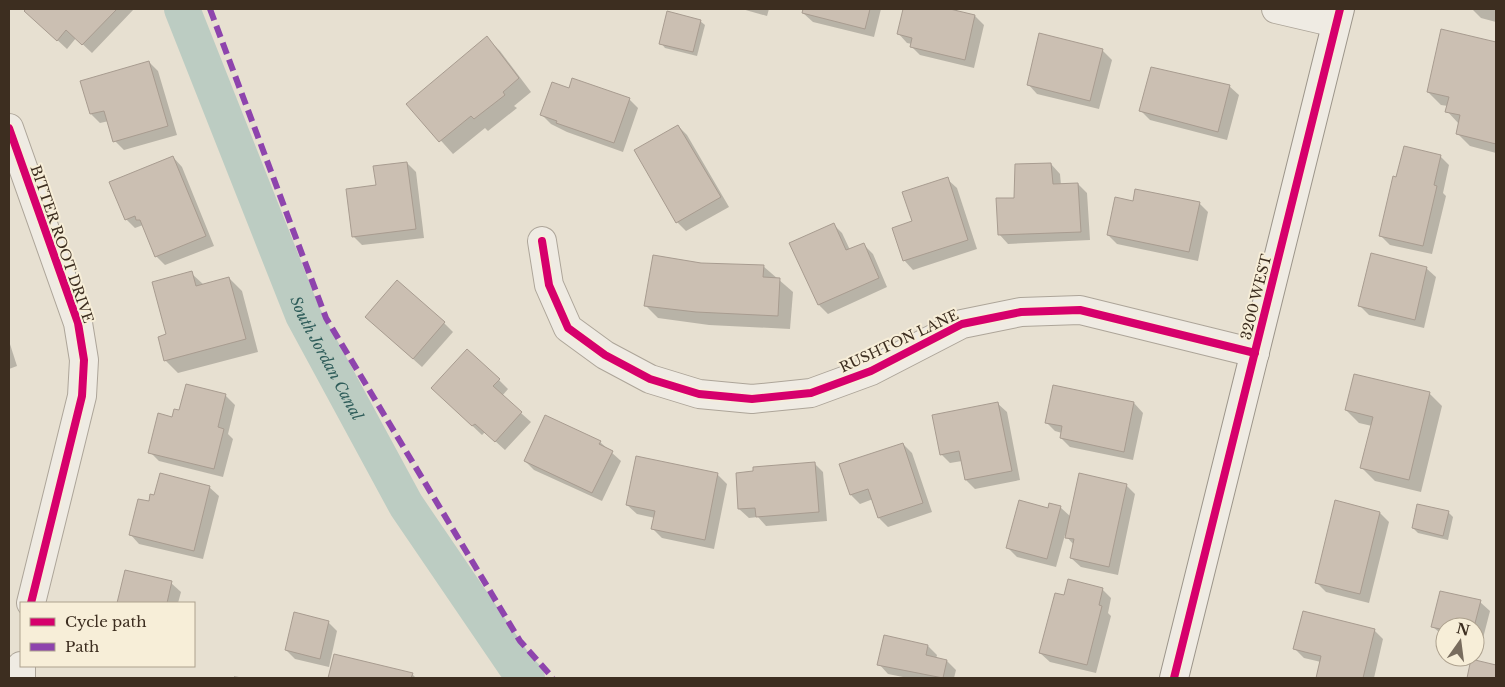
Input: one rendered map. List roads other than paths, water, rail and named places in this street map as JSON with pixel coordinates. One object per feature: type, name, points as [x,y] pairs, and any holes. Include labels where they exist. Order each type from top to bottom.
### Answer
[{"type":"street","points":[[1276,9],[1338,16]]},
{"type":"street","name":"3200 WEST","points":[[1174,678],[1338,16]]},
{"type":"street","name":"BITTER ROOT DRIVE","points":[[9,128],[78,323],[84,360],[82,396],[31,602]]},
{"type":"street","name":"RUSHTON LANE","points":[[542,241],[549,285],[568,328],[605,355],[650,379],[700,394],[752,399],[811,393],[871,371],[962,324],[1021,312],[1080,310],[1255,353]]},
{"type":"waterway","name":"South Jordan Canal","points":[[182,9],[303,315],[406,505],[515,665],[527,678]]}]
